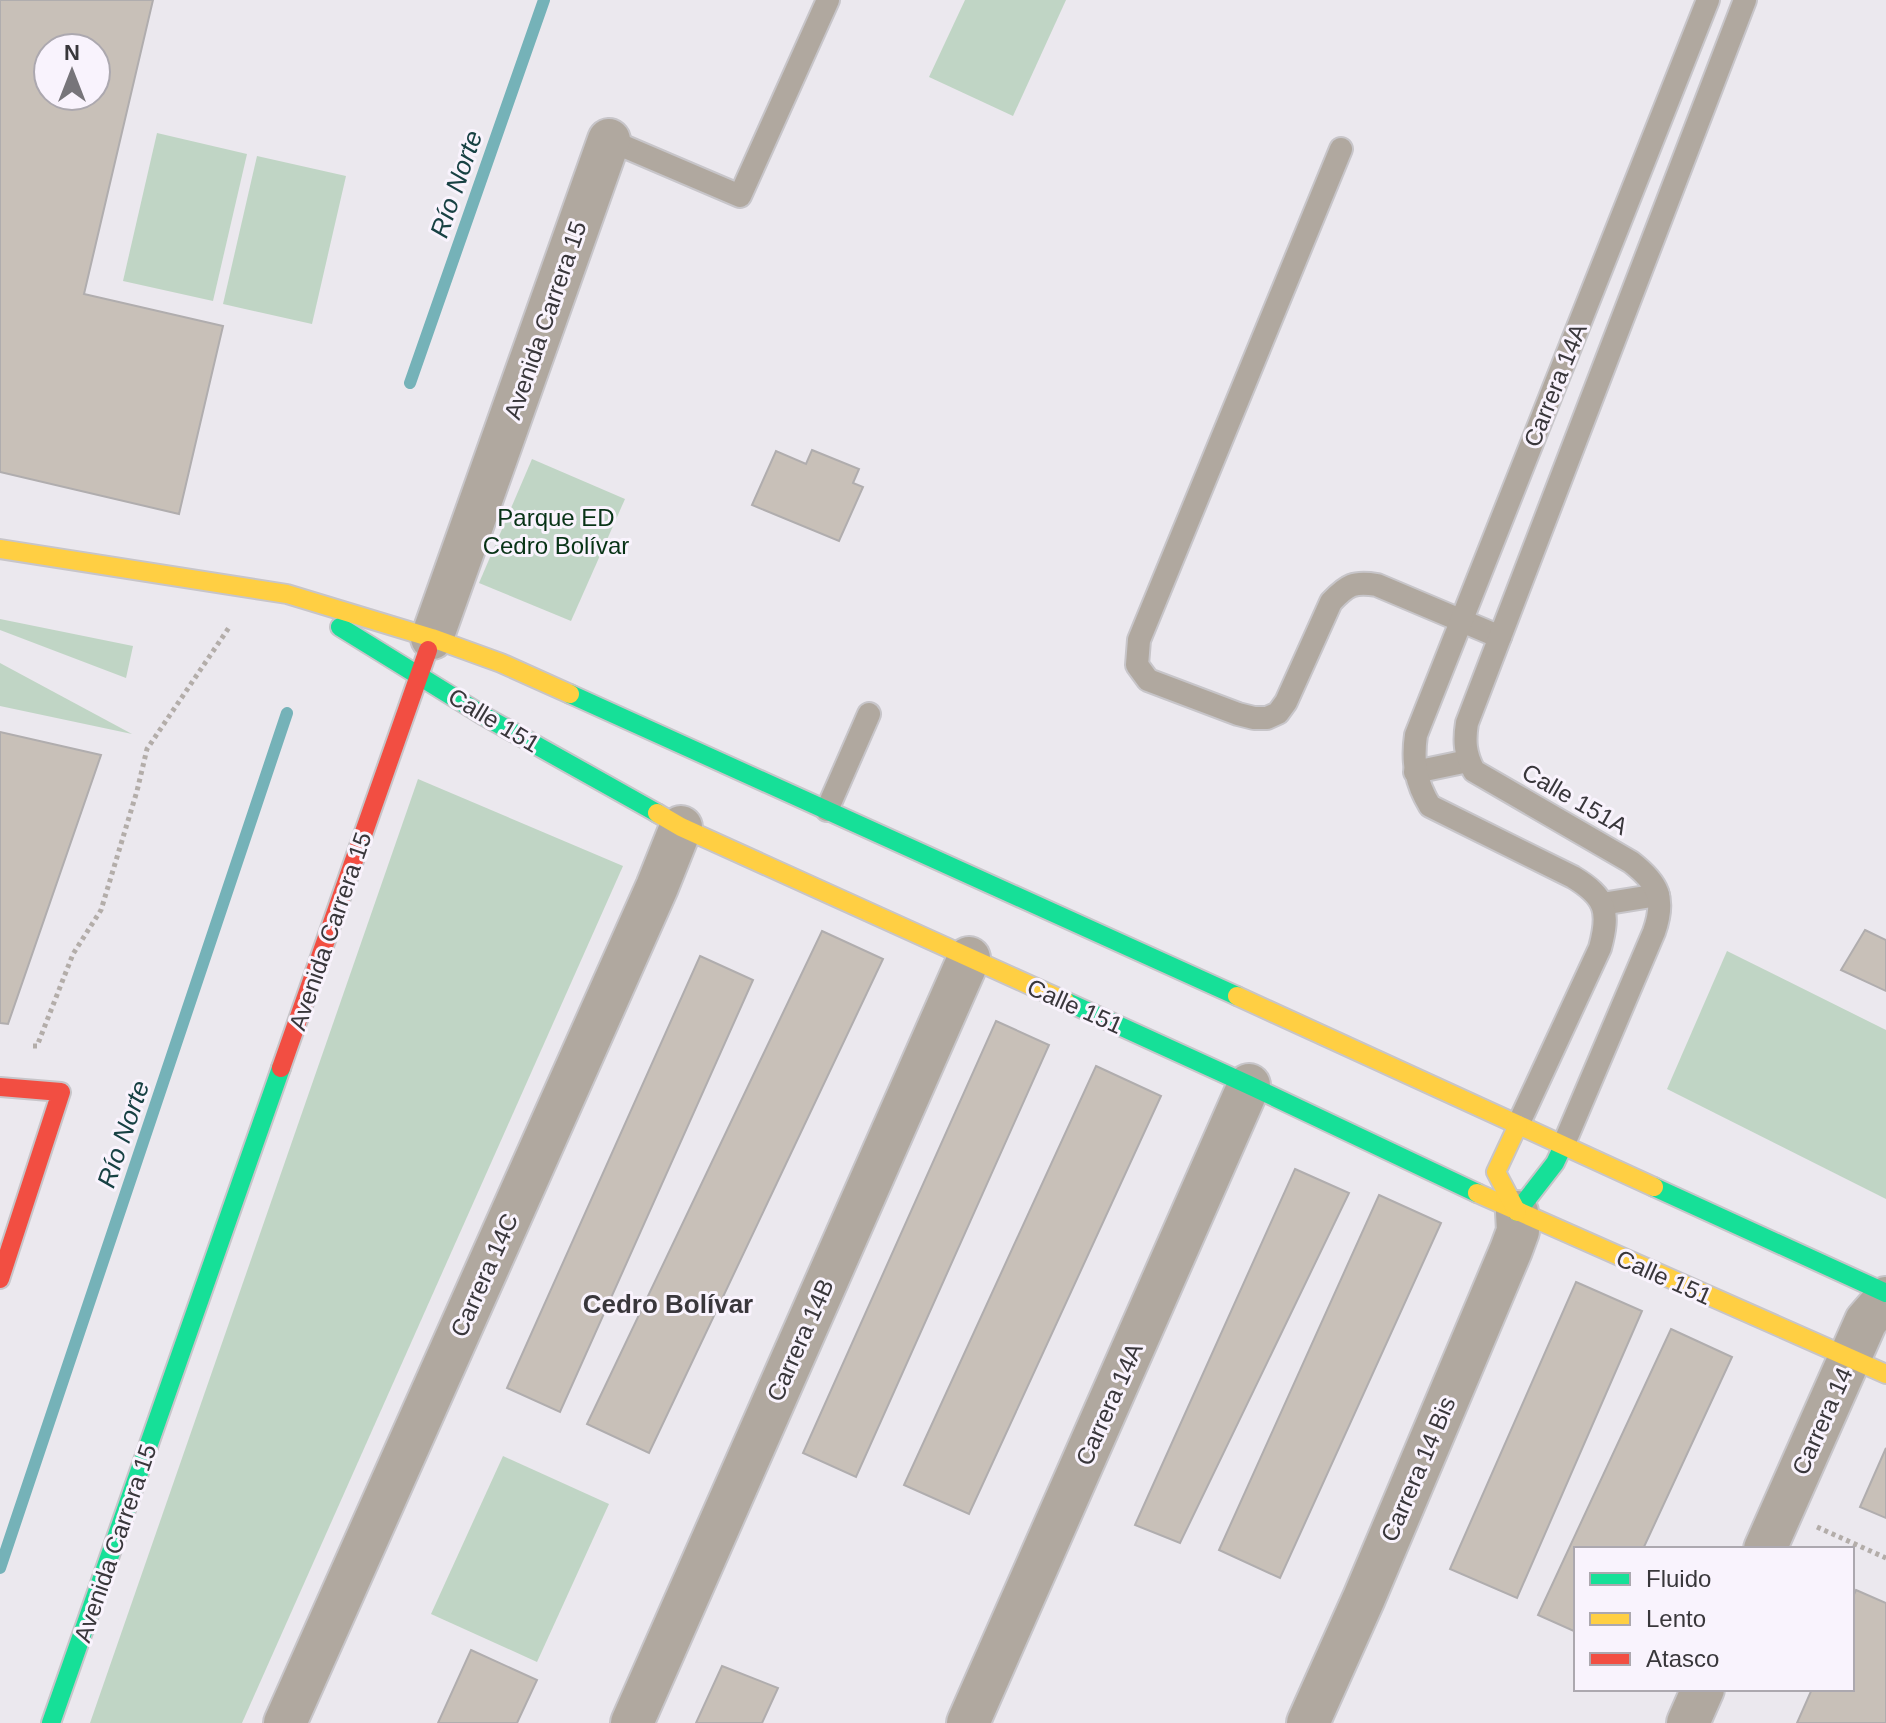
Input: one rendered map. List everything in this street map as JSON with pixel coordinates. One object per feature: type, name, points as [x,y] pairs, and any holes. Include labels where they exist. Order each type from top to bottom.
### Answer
[{"type":"street","name":"Avenida Carrera 15","points":[[51,1723],[609,140]]},
{"type":"street","name":"Calle 151","points":[[0,549],[287,594],[426,657],[501,663],[1886,1295]]},
{"type":"street","name":"Calle 151","points":[[287,594],[426,657],[484,716],[681,827],[1249,1085],[1517,1212],[1867,1366]]},
{"type":"street","name":"Carrera 14C","points":[[285,1723],[681,827]]},
{"type":"street","name":"Carrera 14B","points":[[632,1723],[969,958]]},
{"type":"street","name":"Carrera 14A","points":[[973,1712],[1249,1085]]},
{"type":"street","points":[[0,1087],[61,1092],[0,1279]]},
{"type":"street","points":[[1518,1125],[1496,1172],[1517,1212],[1555,1163],[1563,1146]]},
{"type":"street","name":"Carrera 14 Bis","points":[[1308,1723],[1514,1241],[1518,1231],[1517,1212]]},
{"type":"street","name":"Carrera 14","points":[[1766,1547],[1782,1512],[1867,1366],[1866,1321],[1886,1295]]},
{"type":"street","points":[[1688,1723],[1702,1691]]},
{"type":"lane","points":[[609,140],[740,196],[828,0]]},
{"type":"lane","name":"Carrera 14A","points":[[1415,772],[1413,754],[1416,735],[1708,0]]},
{"type":"lane","name":"Carrera 14A","points":[[1467,755],[1464,737],[1467,723],[1745,0]]},
{"type":"lane","points":[[1341,149],[1139,640],[1137,665],[1148,680],[1238,714],[1267,718],[1278,713],[1286,702],[1331,602],[1342,590],[1358,582],[1377,585],[1500,637]]},
{"type":"lane","points":[[1586,307],[1621,321]]},
{"type":"lane","points":[[827,810],[869,714]]},
{"type":"lane","points":[[1467,755],[1415,772],[1430,806],[1591,888],[1602,904],[1605,924],[1600,948],[1518,1125]]},
{"type":"lane","name":"Calle 151A","points":[[1467,755],[1474,771],[1631,862],[1649,876],[1658,895]]},
{"type":"lane","points":[[1563,1146],[1654,932],[1659,912],[1658,895],[1602,904]]},
{"type":"path","points":[[24,1046],[37,1046],[73,954],[101,910],[147,749],[230,625]]},
{"type":"path","points":[[1782,1512],[1886,1558]]},
{"type":"green space","points":[[965,0],[1066,0],[1013,116],[929,77]]},
{"type":"green space","points":[[157,133],[247,154],[213,301],[123,281]]},
{"type":"green space","points":[[257,156],[346,176],[312,324],[223,304]]},
{"type":"green space","name":"Parque ED Cedro Bolívar","points":[[532,459],[625,499],[571,621],[479,583]]},
{"type":"green space","points":[[0,619],[133,646],[126,678],[0,630]]},
{"type":"green space","points":[[0,663],[132,734],[0,706]]},
{"type":"green space","points":[[418,779],[623,866],[242,1723],[90,1723]]},
{"type":"green space","points":[[1727,951],[1886,1030],[1886,1199],[1667,1089]]},
{"type":"green space","points":[[503,1456],[609,1504],[537,1662],[431,1614]]},
{"type":"building","points":[[0,0],[153,0],[84,294],[223,326],[179,514],[0,472]]},
{"type":"building","points":[[812,450],[859,469],[853,483],[863,487],[839,541],[752,505],[776,451],[806,464]]},
{"type":"building","points":[[0,732],[101,755],[8,1024],[0,1023]]},
{"type":"building","points":[[1865,930],[1886,940],[1886,991],[1841,970]]},
{"type":"building","points":[[822,931],[883,959],[649,1453],[587,1424]]},
{"type":"building","points":[[700,956],[753,980],[560,1412],[507,1388]]},
{"type":"building","points":[[996,1021],[1049,1045],[856,1477],[803,1453]]},
{"type":"building","points":[[1096,1066],[1161,1096],[969,1514],[904,1485]]},
{"type":"building","points":[[1295,1169],[1349,1193],[1180,1543],[1135,1525]]},
{"type":"building","points":[[1379,1195],[1441,1223],[1280,1578],[1219,1550]]},
{"type":"building","points":[[1576,1282],[1642,1311],[1517,1598],[1450,1569]]},
{"type":"building","points":[[1671,1329],[1732,1357],[1644,1547],[1574,1547],[1574,1631],[1538,1615]]},
{"type":"building","points":[[1886,1448],[1886,1518],[1860,1507]]},
{"type":"building","points":[[1856,1590],[1886,1603],[1886,1723],[1797,1723],[1811,1691],[1854,1691]]},
{"type":"building","points":[[471,1650],[537,1680],[517,1723],[438,1723]]},
{"type":"building","points":[[722,1666],[778,1688],[762,1723],[696,1723]]},
{"type":"waterway","name":"Río Norte","points":[[410,383],[544,0]]},
{"type":"waterway","name":"Río Norte","points":[[0,1568],[287,713]]},
{"type":"traffic: fast","points":[[340,627],[484,716],[657,813]]},
{"type":"traffic: fast","points":[[570,694],[1237,996]]},
{"type":"traffic: fast","points":[[1065,1001],[1477,1193]]},
{"type":"traffic: fast","points":[[51,1723],[281,1068]]},
{"type":"traffic: fast","points":[[1517,1212],[1555,1163],[1563,1146]]},
{"type":"traffic: fast","points":[[1654,1187],[1886,1293]]},
{"type":"traffic: slow","points":[[0,549],[287,594],[432,638],[501,663],[570,694]]},
{"type":"traffic: slow","points":[[657,813],[681,827],[1065,1001]]},
{"type":"traffic: slow","points":[[1237,996],[1654,1187]]},
{"type":"traffic: slow","points":[[1517,1212],[1496,1172],[1518,1125]]},
{"type":"traffic: slow","points":[[1477,1193],[1886,1374]]},
{"type":"traffic: jam","points":[[281,1068],[428,650]]},
{"type":"traffic: jam","points":[[0,1087],[61,1092],[0,1279]]},
{"type":"district","name":"Cedro Bolívar","points":[[668,1304]]}]
